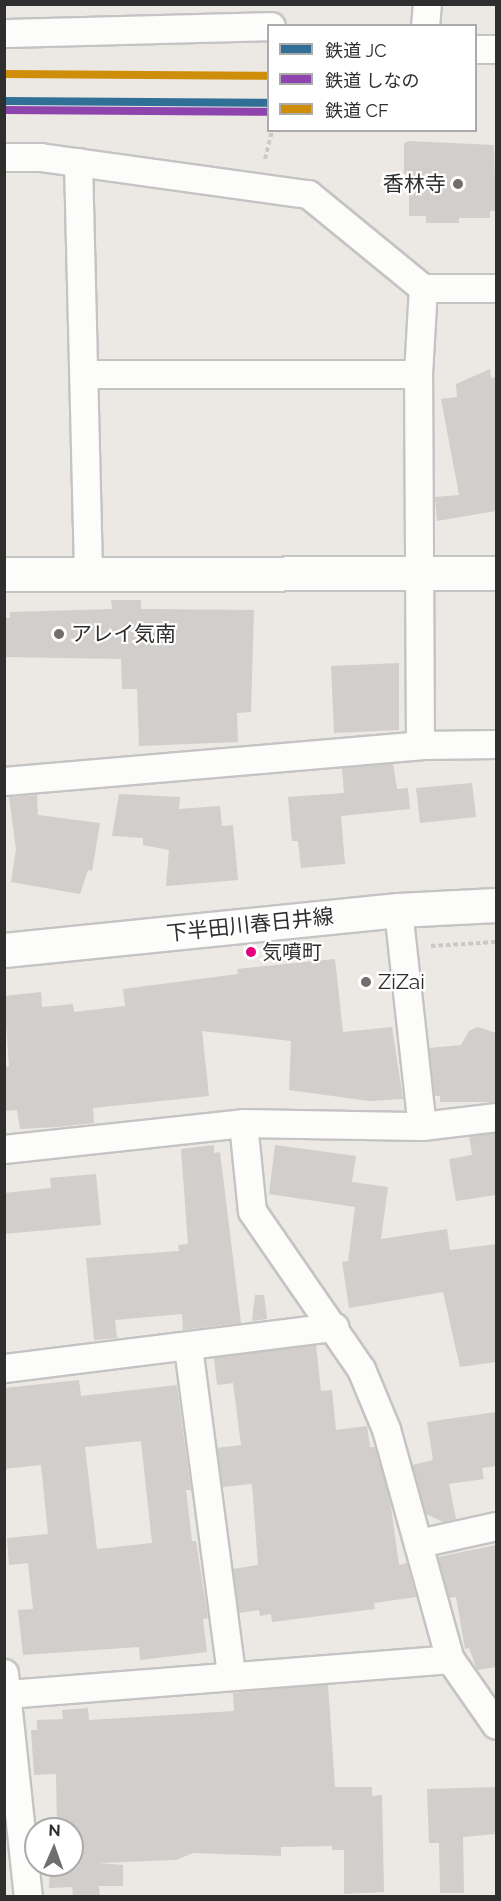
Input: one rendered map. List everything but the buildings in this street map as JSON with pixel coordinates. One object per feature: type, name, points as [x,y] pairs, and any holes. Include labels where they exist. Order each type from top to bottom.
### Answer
[{"type":"street","points":[[425,24],[427,4]]},
{"type":"street","points":[[4,33],[267,26]]},
{"type":"street","points":[[477,49],[496,49]]},
{"type":"street","points":[[4,157],[78,162],[308,194],[423,288],[496,288]]},
{"type":"street","points":[[78,162],[88,573]]},
{"type":"street","points":[[420,745],[418,374],[423,288]]},
{"type":"street","points":[[84,374],[418,374]]},
{"type":"street","points":[[4,574],[496,573]]},
{"type":"street","points":[[4,781],[420,745],[496,744]]},
{"type":"street","name":"下半田川春日井線","points":[[4,950],[398,910],[496,905]]},
{"type":"street","points":[[398,910],[422,1126]]},
{"type":"street","points":[[4,1149],[243,1123],[422,1126],[496,1117]]},
{"type":"street","points":[[243,1123],[252,1211],[361,1369],[386,1429],[450,1659],[496,1725]]},
{"type":"street","points":[[4,1368],[188,1347],[334,1327]]},
{"type":"street","points":[[188,1347],[231,1674]]},
{"type":"street","points":[[419,1543],[496,1526]]},
{"type":"street","points":[[28,1896],[6,1684],[231,1674],[450,1659]]},
{"type":"path","points":[[403,949],[496,942]]},
{"type":"rail line","name":"CF","points":[[4,74],[267,76]]},
{"type":"rail line","name":"JC","points":[[4,101],[267,103]]},
{"type":"rail line","name":"しなの","points":[[4,110],[267,112]]},
{"type":"place","name":"香林寺","points":[[458,184]]},
{"type":"place","name":"アレイ気南","points":[[59,634]]},
{"type":"place","name":"気噴町","points":[[251,952]]},
{"type":"place","name":"ZiZai","points":[[366,982]]}]
